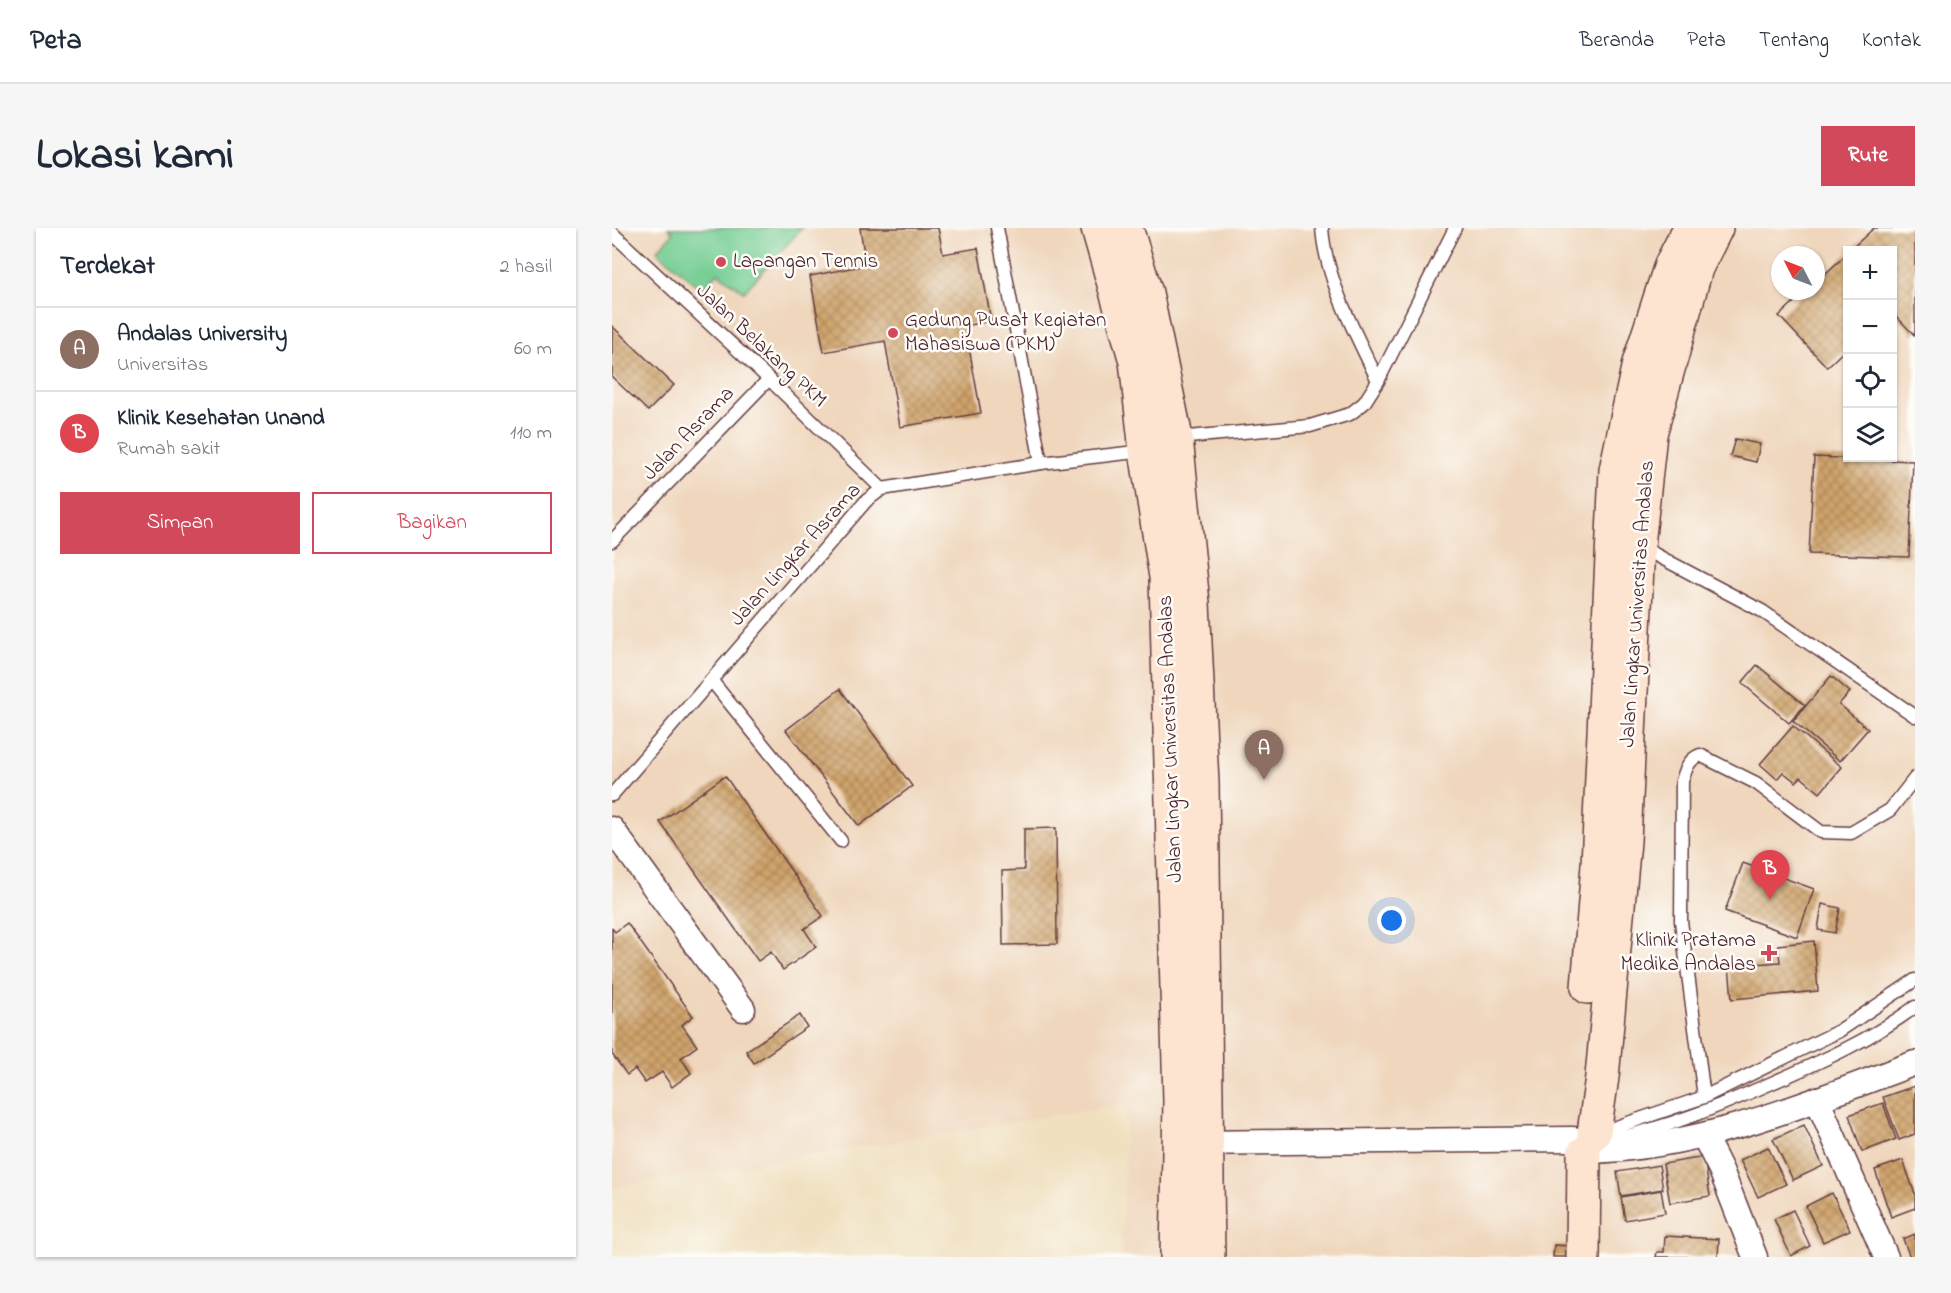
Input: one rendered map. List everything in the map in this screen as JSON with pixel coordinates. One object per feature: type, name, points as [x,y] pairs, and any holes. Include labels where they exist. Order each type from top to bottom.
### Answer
[{"type":"street","name":"Jalan Lingkar Universitas Andalas","points":[[1098,228],[1136,361],[1146,451],[1166,577],[1187,784]]},
{"type":"street","name":"Jalan Lingkar Universitas Andalas","points":[[1126,228],[1146,293],[1176,438],[1193,603],[1187,784],[1194,1143],[1208,1257]]},
{"type":"street","name":"Jalan Lingkar Universitas Andalas","points":[[1619,675],[1638,545],[1650,434],[1648,388],[1639,363],[1671,266],[1690,228]]},
{"type":"street","name":"Jalan Lingkar Universitas Andalas","points":[[1583,1257],[1587,1141],[1602,1077],[1623,852],[1616,470],[1696,268],[1716,228]]},
{"type":"street","points":[[612,829],[743,1009]]},
{"type":"street","points":[[1194,1143],[1587,1141],[1619,1151],[1704,1136],[1817,1099],[1915,1063]]},
{"type":"street","points":[[1817,1099],[1886,1257]]},
{"type":"street","points":[[1704,1136],[1721,1170],[1755,1257]]},
{"type":"street","name":"Jalan Lingkar Universitas Andalas","points":[[1177,1257],[1194,1143]]},
{"type":"lane","points":[[997,228],[1041,463]]},
{"type":"lane","points":[[1322,228],[1323,245],[1340,299],[1378,381]]},
{"type":"lane","points":[[1176,438],[1310,426],[1350,414],[1364,403],[1378,381],[1455,228]]},
{"type":"lane","name":"Jalan Belakang PKM","points":[[612,233],[769,379],[882,489]]},
{"type":"lane","name":"Jalan Asrama","points":[[612,541],[769,379]]},
{"type":"lane","name":"Jalan Lingkar Asrama","points":[[612,795],[866,501],[882,489],[1041,463],[1146,451]]},
{"type":"lane","points":[[1638,545],[1762,611],[1915,716]]},
{"type":"lane","points":[[711,680],[841,841]]},
{"type":"lane","points":[[1704,1097],[1681,921],[1682,780],[1687,765],[1693,758],[1700,755],[1737,773],[1756,783],[1821,832],[1851,833],[1890,810],[1915,778]]},
{"type":"lane","points":[[1587,1141],[1704,1097],[1839,1030],[1915,980]]},
{"type":"lane","points":[[1587,1141],[1624,1137],[1702,1113],[1814,1064],[1873,1035],[1915,1007]]},
{"type":"shaded area","points":[[612,228],[1915,228],[1915,1257],[1121,1257],[1127,1103],[612,1188]]},
{"type":"green space","name":"Lapangan Tennis","points":[[668,228],[802,228],[744,292],[718,273],[702,290],[657,251],[673,233]]},
{"type":"building","name":"Gedung Pusat Kegiatan Mahasiswa (PKM)","points":[[860,228],[938,228],[943,254],[978,248],[991,321],[965,326],[981,413],[900,427],[885,341],[824,352],[810,276],[866,265]]},
{"type":"building","points":[[1874,228],[1915,228],[1915,336],[1897,317],[1897,246],[1854,246]]},
{"type":"building","points":[[1843,258],[1843,352],[1827,367],[1779,316],[1796,300],[1825,300],[1825,274]]},
{"type":"building","points":[[612,326],[674,385],[648,411],[612,377]]},
{"type":"building","points":[[1735,439],[1760,444],[1756,462],[1730,456]]},
{"type":"building","points":[[1814,457],[1843,458],[1843,462],[1913,461],[1909,557],[1809,554]]},
{"type":"building","points":[[1757,665],[1805,705],[1789,723],[1742,683]]},
{"type":"building","points":[[1831,676],[1850,692],[1839,704],[1868,729],[1840,761],[1793,721]]},
{"type":"building","points":[[840,689],[912,786],[859,826],[786,730]]},
{"type":"building","points":[[1793,726],[1842,767],[1820,793],[1801,777],[1796,782],[1783,772],[1777,779],[1760,764]]},
{"type":"building","points":[[725,776],[823,916],[804,929],[816,947],[783,970],[771,952],[758,961],[660,822]]},
{"type":"building","points":[[1056,828],[1057,944],[1003,945],[1002,871],[1024,870],[1024,829]]},
{"type":"building","points":[[1743,863],[1814,889],[1797,937],[1725,911]]},
{"type":"building","points":[[1822,904],[1840,908],[1835,933],[1818,930]]},
{"type":"building","points":[[627,923],[693,1016],[682,1025],[697,1046],[681,1058],[691,1073],[672,1087],[662,1072],[645,1083],[635,1069],[627,1075],[612,1054],[612,928],[615,932]]},
{"type":"building","points":[[1814,941],[1818,991],[1732,999],[1729,966],[1780,962],[1778,945]]},
{"type":"building","points":[[800,1015],[807,1027],[754,1063],[746,1051]]},
{"type":"building","points":[[1915,1086],[1915,1134],[1899,1140],[1883,1097]]},
{"type":"building","points":[[1883,1103],[1896,1139],[1862,1152],[1849,1115]]},
{"type":"building","points":[[1804,1125],[1823,1166],[1793,1180],[1773,1139]]},
{"type":"building","points":[[1768,1147],[1786,1184],[1758,1197],[1740,1160]]},
{"type":"building","points":[[1704,1157],[1710,1196],[1670,1203],[1663,1164]]},
{"type":"building","points":[[1903,1160],[1915,1194],[1915,1208],[1891,1217],[1875,1170]]},
{"type":"building","points":[[1659,1165],[1663,1189],[1621,1196],[1617,1172]]},
{"type":"building","points":[[1661,1190],[1665,1213],[1625,1220],[1621,1197]]},
{"type":"building","points":[[1832,1193],[1850,1230],[1823,1242],[1806,1206]]},
{"type":"building","points":[[1793,1210],[1810,1246],[1791,1256],[1774,1219]]},
{"type":"building","points":[[1915,1234],[1915,1257],[1910,1257],[1903,1239]]},
{"type":"building","points":[[1665,1236],[1719,1239],[1718,1257],[1656,1257],[1657,1252],[1664,1252]]},
{"type":"building","points":[[1554,1245],[1571,1246],[1570,1257],[1553,1257]]},
{"type":"place","name":"Lapangan Tennis","points":[[721,262]]},
{"type":"place","name":"Gedung Pusat Kegiatan Mahasiswa (PKM)","points":[[893,333]]},
{"type":"place","name":"Andalas University","points":[[1264,780]]},
{"type":"place","name":"Klinik Kesehatan Unand","points":[[1770,900]]},
{"type":"place","name":"Klinik Pratama Medika Andalas","points":[[1769,953]]}]
